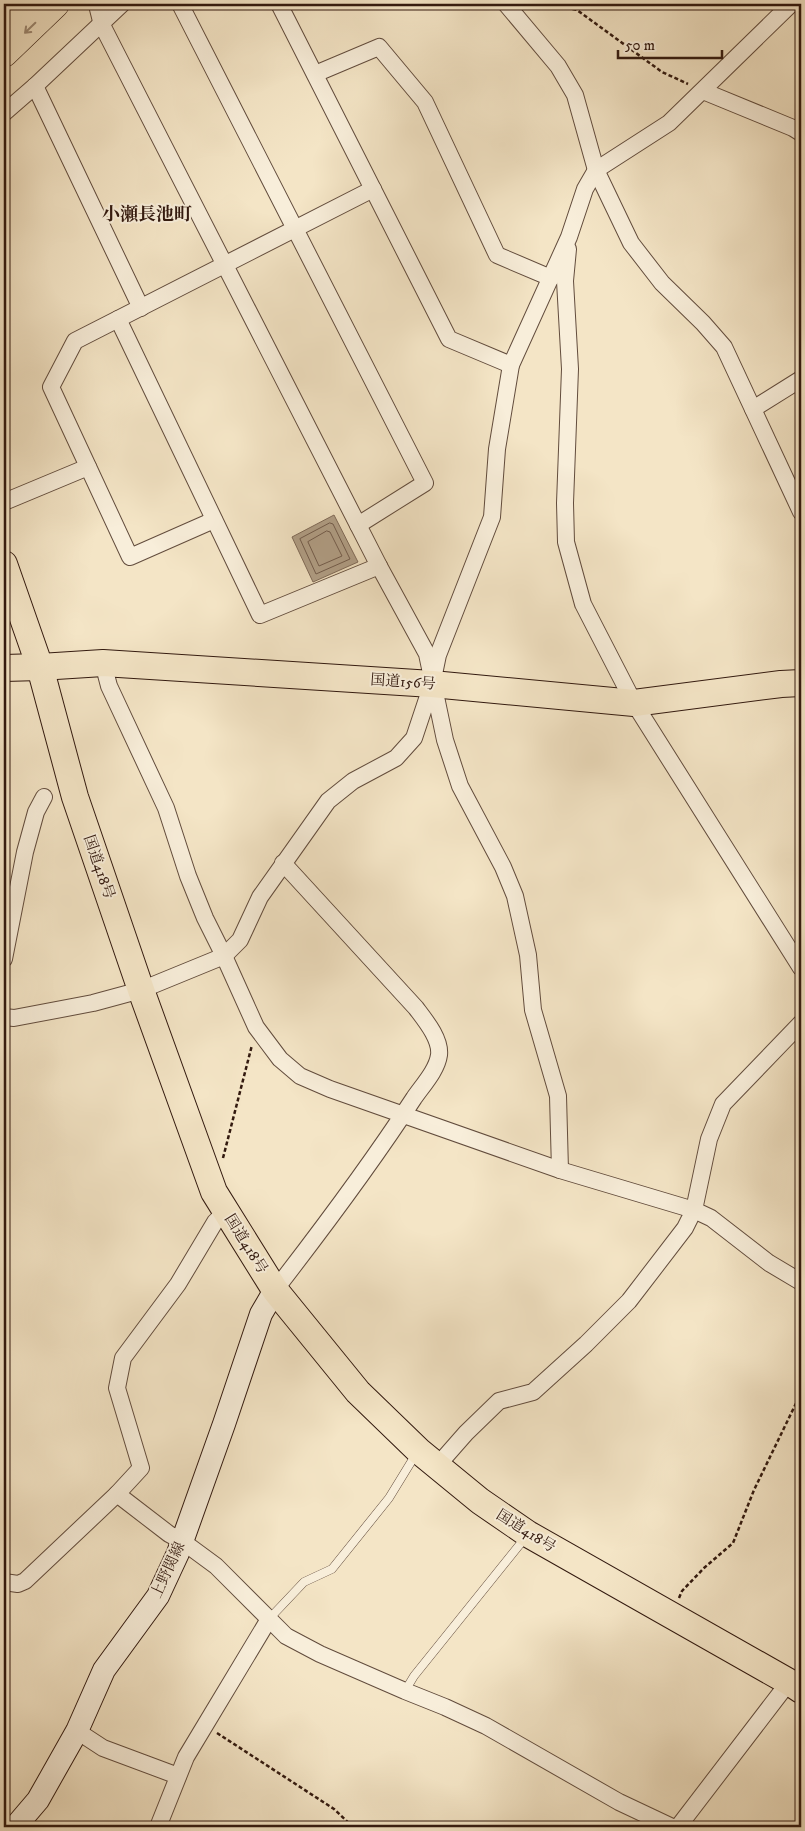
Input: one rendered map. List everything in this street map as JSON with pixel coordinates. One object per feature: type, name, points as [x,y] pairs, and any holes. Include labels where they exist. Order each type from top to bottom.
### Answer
[{"type":"highway","points":[[4,22],[24,4]]},
{"type":"highway","points":[[4,53],[55,4]]},
{"type":"highway","name":"国道418号","points":[[4,564],[40,667],[75,797],[141,990],[220,1202],[275,1290],[358,1392],[428,1459],[480,1501],[528,1534],[795,1686]]},
{"type":"highway","name":"国道156号","points":[[4,668],[103,663],[432,684],[634,703],[780,684],[801,684]]},
{"type":"main road","name":"上野関線","points":[[15,1827],[38,1800],[77,1731],[104,1670],[158,1596],[182,1541],[261,1314],[275,1290]]},
{"type":"street","points":[[4,113],[122,4]]},
{"type":"street","points":[[180,4],[425,483],[358,525]]},
{"type":"street","points":[[279,4],[449,339],[511,365]]},
{"type":"street","points":[[506,4],[558,66],[575,95],[596,170],[631,243],[662,283],[703,323],[724,347],[801,512]]},
{"type":"street","points":[[4,1017],[14,1018],[93,1003],[141,990],[224,956],[240,940],[260,898],[328,802],[353,781],[396,758],[414,738],[432,684],[438,655],[492,517],[497,449],[511,365],[569,237],[586,189],[596,170],[669,123],[791,4]]},
{"type":"street","points":[[97,5],[102,24],[379,566],[427,654],[444,740],[460,786],[503,867],[515,896],[528,955],[533,1010],[558,1096],[560,1170]]},
{"type":"street","points":[[315,74],[379,47],[425,102],[497,255],[551,278]]},
{"type":"street","points":[[35,86],[141,308]]},
{"type":"street","points":[[703,90],[801,133]]},
{"type":"street","points":[[214,520],[130,557],[51,387],[76,341],[373,189]]},
{"type":"street","points":[[569,237],[565,281],[570,370],[565,503],[566,542],[583,604],[634,703],[801,968]]},
{"type":"street","points":[[118,320],[260,615],[379,566]]},
{"type":"street","points":[[753,409],[801,379]]},
{"type":"street","points":[[4,502],[88,467]]},
{"type":"street","points":[[103,663],[108,686],[166,808],[188,876],[205,918],[256,1027],[280,1059],[300,1076],[330,1089],[560,1170],[694,1210],[711,1218],[769,1263],[801,1282]]},
{"type":"street","points":[[4,959],[25,852],[36,812],[44,797]]},
{"type":"street","points":[[275,1290],[403,1115],[435,1066],[440,1054],[435,1034],[416,1008],[283,863]]},
{"type":"street","points":[[428,1459],[466,1432],[499,1401],[533,1392],[586,1344],[628,1301],[685,1228],[694,1210],[709,1139],[723,1104],[801,1023]]},
{"type":"street","points":[[4,1582],[18,1584],[25,1581],[117,1494],[141,1468],[117,1388],[123,1358],[178,1284],[215,1222],[220,1202]]},
{"type":"street","points":[[117,1494],[169,1534],[182,1541],[216,1566],[286,1636],[320,1654],[486,1726],[619,1802],[672,1827]]},
{"type":"street","points":[[158,1827],[186,1758],[270,1619]]},
{"type":"street","points":[[678,1827],[795,1686]]},
{"type":"street","points":[[77,1731],[103,1748],[178,1776]]},
{"type":"lane","points":[[270,1619],[304,1582],[332,1569],[389,1498],[428,1459]]},
{"type":"lane","points":[[405,1691],[414,1676],[528,1534]]},
{"type":"path","points":[[547,4],[578,10],[662,72],[703,90]]},
{"type":"path","points":[[220,1202],[256,1027]]},
{"type":"path","points":[[4,1311],[9,1307]]},
{"type":"path","points":[[670,1614],[682,1591],[733,1543],[754,1490],[801,1393]]},
{"type":"path","points":[[205,1726],[334,1809],[353,1827]]},
{"type":"water","points":[[334,515],[358,562],[313,582],[292,537]]},
{"type":"district","name":"小瀬長池町","points":[[147,215]]}]
